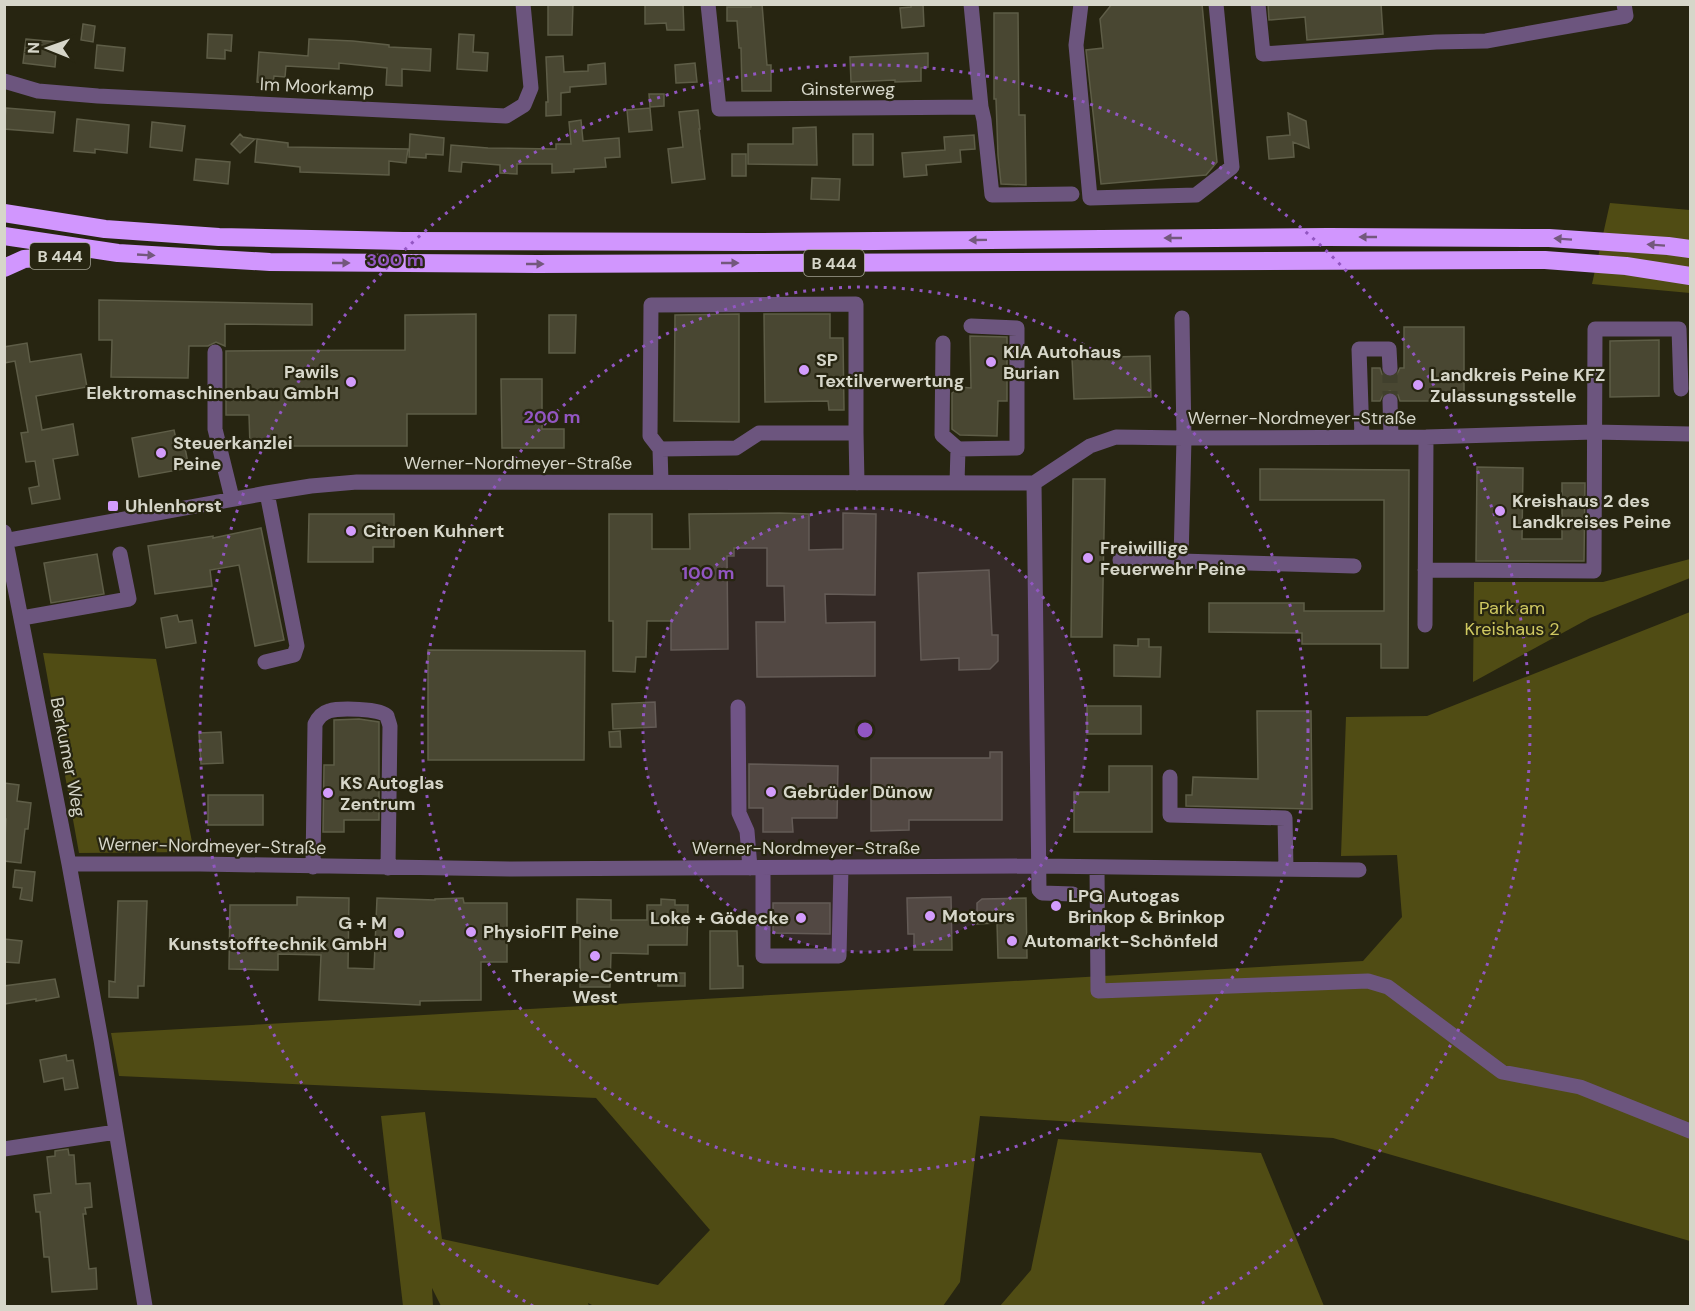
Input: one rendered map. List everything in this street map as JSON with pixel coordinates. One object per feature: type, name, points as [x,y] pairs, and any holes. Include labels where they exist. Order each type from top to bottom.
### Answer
[{"type":"highway","name":"B 444","points":[[4,213],[105,229],[219,237],[403,241],[766,242],[1328,237],[1549,238],[1690,249]]},
{"type":"highway","name":"B 444","points":[[4,236],[118,253],[270,262],[525,264],[1545,260],[1626,266],[1690,276]]},
{"type":"highway","name":"B 444","points":[[4,268],[35,257],[118,253]]},
{"type":"street","name":"Im Moorkamp","points":[[4,81],[38,91],[98,96],[506,116],[524,105],[531,88],[523,4]]},
{"type":"street","name":"Ginsterweg","points":[[708,4],[719,109],[981,107]]},
{"type":"street","points":[[971,4],[992,195],[1072,194]]},
{"type":"street","points":[[1081,4],[1076,45],[1090,198],[1196,195],[1232,167],[1216,4]]},
{"type":"street","points":[[1258,4],[1263,54],[1436,42],[1486,41],[1626,16],[1624,4]]},
{"type":"street","points":[[661,482],[660,449],[650,436],[651,304],[855,304],[857,483]]},
{"type":"street","points":[[1181,561],[1184,438],[1182,318]]},
{"type":"street","points":[[943,343],[942,435],[958,448],[1017,448],[1017,328],[971,326]]},
{"type":"street","points":[[1425,570],[1594,572],[1595,329],[1679,329],[1681,389]]},
{"type":"street","points":[[1362,437],[1359,349],[1389,349],[1390,368]]},
{"type":"street","points":[[215,352],[215,429],[232,498]]},
{"type":"street","points":[[1390,401],[1391,437]]},
{"type":"street","name":"Werner-Nordmeyer-Straße","points":[[5,538],[267,492],[357,482],[1034,483],[1090,446],[1116,437],[1426,437],[1594,432],[1690,434]]},
{"type":"street","points":[[660,449],[736,448],[759,433],[856,433]]},
{"type":"street","points":[[1425,625],[1426,437]]},
{"type":"street","points":[[957,483],[958,448]]},
{"type":"street","points":[[1034,483],[1039,890],[1042,893],[1073,894]]},
{"type":"street","points":[[265,662],[294,655],[297,646],[267,492]]},
{"type":"street","name":"Berkumer Weg","points":[[5,538],[69,864],[101,1041],[144,1306]]},
{"type":"street","points":[[22,618],[129,599],[120,554]]},
{"type":"street","points":[[1120,560],[1354,566]]},
{"type":"street","points":[[738,707],[739,813],[747,831],[756,868],[763,956],[839,956],[841,867]]},
{"type":"street","points":[[313,867],[315,724],[319,717],[330,711],[373,710],[387,716],[390,726],[388,868]]},
{"type":"street","points":[[1170,777],[1170,815],[1285,818],[1286,869]]},
{"type":"street","name":"Werner-Nordmeyer-Straße","points":[[69,864],[501,869],[1039,866],[1359,870]]},
{"type":"street","points":[[1097,867],[1098,991],[1368,981],[1388,987],[1502,1072],[1580,1087],[1690,1131]]},
{"type":"street","points":[[4,1149],[116,1132]]},
{"type":"green space","points":[[1610,203],[1690,210],[1690,293],[1592,284]]},
{"type":"green space","name":"Park am Kreishaus 2","points":[[1690,559],[1690,578],[1590,618],[1473,682],[1474,582],[1603,582]]},
{"type":"green space","points":[[1690,612],[1690,1241],[1333,1138],[980,1116],[960,1282],[943,1306],[594,1306],[588,1303],[589,1306],[441,1306],[432,1288],[433,1306],[403,1306],[381,1116],[425,1112],[442,1239],[658,1285],[710,1230],[596,1098],[119,1076],[111,1033],[1363,961],[1402,917],[1397,855],[1341,856],[1346,717],[1427,716]]},
{"type":"green space","points":[[43,653],[156,659],[194,852],[79,853]]},
{"type":"green space","points":[[1058,1139],[1261,1153],[1324,1306],[1000,1306],[1031,1270]]},
{"type":"building","points":[[548,4],[573,4],[572,35],[548,35]]},
{"type":"building","points":[[645,4],[683,4],[684,30],[667,30],[666,23],[645,24]]},
{"type":"building","points":[[751,4],[762,4],[767,65],[771,65],[771,91],[742,91],[741,48],[739,48],[737,21],[727,21],[727,7],[751,7]]},
{"type":"building","points":[[911,4],[923,4],[924,26],[902,28],[900,8],[911,7]]},
{"type":"building","points":[[1112,4],[1202,4],[1217,162],[1206,175],[1101,184],[1086,50],[1103,48],[1100,19]]},
{"type":"building","points":[[1268,4],[1381,4],[1383,34],[1307,40],[1305,17],[1269,20]]},
{"type":"building","points":[[994,13],[1018,13],[1019,115],[1025,115],[1026,185],[1001,184],[996,99],[994,99]]},
{"type":"building","points":[[83,24],[95,26],[93,42],[81,40]]},
{"type":"building","points":[[208,34],[232,35],[231,51],[225,50],[225,59],[207,58]]},
{"type":"building","points":[[459,34],[474,35],[473,52],[488,53],[487,71],[457,69]]},
{"type":"building","points":[[26,39],[57,42],[55,67],[23,63]]},
{"type":"building","points":[[309,39],[431,49],[430,71],[402,69],[402,86],[386,85],[387,68],[339,63],[339,69],[286,66],[285,77],[274,76],[273,84],[257,82],[259,52],[308,56]]},
{"type":"building","points":[[97,45],[125,48],[123,71],[95,68]]},
{"type":"building","points":[[928,53],[928,67],[921,68],[921,81],[851,82],[850,57]]},
{"type":"building","points":[[563,56],[564,72],[588,71],[588,65],[605,63],[606,84],[570,87],[570,92],[561,93],[561,115],[546,116],[546,102],[548,102],[546,57]]},
{"type":"building","points":[[695,63],[697,82],[676,83],[675,65]]},
{"type":"building","points":[[649,94],[664,94],[664,106],[650,107]]},
{"type":"building","points":[[6,108],[55,112],[53,133],[4,129]]},
{"type":"building","points":[[650,108],[652,130],[629,132],[627,110]]},
{"type":"building","points":[[698,110],[705,179],[672,183],[668,149],[683,147],[679,112]]},
{"type":"building","points":[[1288,113],[1306,121],[1309,148],[1293,142],[1294,157],[1269,159],[1267,137],[1290,135]]},
{"type":"building","points":[[77,119],[129,125],[127,153],[95,149],[95,153],[74,151]]},
{"type":"building","points":[[581,120],[583,141],[619,138],[620,157],[605,158],[606,167],[574,169],[574,172],[552,173],[552,164],[517,164],[517,174],[500,173],[500,165],[462,162],[461,172],[449,171],[451,145],[556,149],[556,144],[571,144],[569,122]]},
{"type":"building","points":[[152,122],[185,126],[182,151],[150,147]]},
{"type":"building","points":[[816,127],[817,165],[748,164],[748,144],[793,144],[793,128]]},
{"type":"building","points":[[240,134],[243,137],[255,139],[240,153],[231,144]]},
{"type":"building","points":[[410,134],[444,138],[443,155],[426,154],[426,158],[409,157]]},
{"type":"building","points":[[853,134],[873,134],[873,165],[853,165]]},
{"type":"building","points":[[974,135],[975,149],[960,150],[961,162],[926,165],[927,175],[904,177],[902,153],[945,150],[944,137]]},
{"type":"building","points":[[257,139],[288,143],[288,147],[408,149],[406,163],[389,161],[389,175],[300,172],[300,167],[255,162]]},
{"type":"building","points":[[732,154],[746,154],[746,176],[732,176]]},
{"type":"building","points":[[196,159],[230,162],[228,184],[194,180]]},
{"type":"building","points":[[812,178],[840,179],[839,200],[811,199]]},
{"type":"building","name":"Pawils Elektromaschinenbau GmbH","points":[[99,300],[312,304],[312,325],[225,324],[225,346],[216,342],[208,346],[189,346],[188,378],[111,377],[112,340],[99,340]]},
{"type":"building","name":"Pawils Elektromaschinenbau GmbH","points":[[476,314],[476,414],[407,414],[407,446],[250,446],[249,415],[226,415],[226,351],[405,350],[405,315]]},
{"type":"building","points":[[739,314],[739,422],[674,421],[675,315]]},
{"type":"building","name":"SP Textilverwertung","points":[[764,314],[830,314],[830,338],[843,338],[844,410],[829,410],[828,401],[765,402]]},
{"type":"building","points":[[549,315],[576,315],[575,353],[549,353]]},
{"type":"building","name":"Landkreis Peine KFZ Zulassungsstelle","points":[[1404,327],[1464,327],[1464,401],[1400,401],[1398,395],[1390,391],[1384,393],[1380,401],[1372,401],[1372,368],[1380,368],[1382,374],[1390,378],[1396,376],[1400,368],[1404,368]]},
{"type":"building","name":"KIA Autohaus Burian","points":[[970,336],[1007,337],[1007,401],[998,401],[997,436],[960,435],[952,429],[952,393],[960,387],[971,388]]},
{"type":"building","points":[[1659,340],[1659,396],[1610,397],[1610,341]]},
{"type":"building","points":[[27,343],[30,362],[81,354],[87,387],[36,396],[42,430],[73,424],[78,455],[53,459],[60,499],[32,504],[29,488],[39,486],[35,461],[26,462],[21,433],[28,432],[15,361],[4,363],[4,347]]},
{"type":"building","points":[[1150,356],[1151,397],[1074,399],[1072,358]]},
{"type":"building","points":[[501,379],[542,379],[542,429],[564,429],[564,448],[502,448]]},
{"type":"building","name":"Steuerkanzlei Peine","points":[[174,430],[176,439],[183,438],[189,468],[139,477],[132,438]]},
{"type":"building","name":"Kreishaus 2 des Landkreises Peine","points":[[1477,467],[1523,468],[1522,539],[1562,539],[1562,483],[1585,483],[1584,561],[1476,561]]},
{"type":"building","points":[[1260,469],[1409,470],[1408,668],[1381,668],[1381,644],[1302,644],[1302,633],[1209,632],[1209,603],[1304,603],[1304,611],[1384,611],[1384,500],[1260,500]]},
{"type":"building","name":"Freiwillige Feuerwehr Peine","points":[[1073,479],[1105,479],[1102,637],[1071,637]]},
{"type":"building","points":[[843,513],[876,514],[875,595],[825,594],[826,623],[875,622],[875,676],[757,677],[756,622],[785,622],[784,586],[767,586],[767,548],[734,548],[734,556],[727,556],[728,649],[671,650],[671,621],[647,621],[646,657],[636,657],[635,672],[613,671],[613,621],[609,621],[609,514],[652,514],[652,549],[690,549],[689,514],[809,514],[809,550],[843,549]]},
{"type":"building","name":"Citroen Kuhnert","points":[[309,514],[394,514],[394,547],[373,547],[373,562],[308,562]]},
{"type":"building","points":[[261,528],[284,640],[255,646],[239,565],[210,570],[212,586],[155,594],[148,546],[213,536],[213,538]]},
{"type":"building","points":[[97,554],[104,594],[51,603],[44,563]]},
{"type":"building","points":[[989,570],[992,635],[998,635],[998,661],[990,669],[959,670],[959,658],[921,660],[918,573]]},
{"type":"building","points":[[177,615],[179,622],[192,620],[196,643],[166,648],[161,618]]},
{"type":"building","points":[[1138,639],[1149,639],[1149,647],[1161,647],[1160,677],[1114,676],[1114,645],[1138,646]]},
{"type":"building","points":[[428,650],[585,651],[584,760],[428,760]]},
{"type":"building","points":[[655,702],[656,727],[613,729],[612,704]]},
{"type":"building","points":[[1087,706],[1141,706],[1141,734],[1087,734]]},
{"type":"building","points":[[1257,711],[1311,711],[1312,809],[1186,806],[1186,795],[1192,795],[1193,777],[1258,779]]},
{"type":"building","points":[[359,719],[379,722],[379,820],[344,820],[344,832],[323,832],[324,765],[334,765],[334,720]]},
{"type":"building","points":[[620,731],[621,747],[610,747],[609,732]]},
{"type":"building","points":[[221,732],[223,763],[201,764],[199,733]]},
{"type":"building","points":[[990,752],[1002,752],[1002,820],[909,820],[909,830],[871,831],[871,758],[990,758]]},
{"type":"building","points":[[749,764],[838,766],[837,818],[792,818],[793,832],[763,832],[763,808],[749,808]]},
{"type":"building","points":[[1109,766],[1152,766],[1152,832],[1074,832],[1074,792],[1109,792]]},
{"type":"building","points":[[4,783],[19,785],[17,801],[31,803],[21,863],[4,861],[6,819],[4,819]]},
{"type":"building","points":[[208,795],[263,795],[263,825],[208,825]]},
{"type":"building","points":[[15,870],[35,872],[32,901],[20,899],[22,888],[13,887]]},
{"type":"building","points":[[297,897],[349,898],[348,968],[374,969],[377,898],[435,900],[463,898],[464,903],[507,903],[507,962],[481,962],[481,1000],[420,1001],[420,1005],[319,1000],[321,955],[278,954],[278,970],[229,969],[230,905],[297,905]]},
{"type":"building","name":"Motours","points":[[951,897],[952,950],[914,950],[914,934],[908,934],[907,898]]},
{"type":"building","name":"Automarkt-Schönfeld","points":[[1026,898],[1027,958],[998,958],[997,923],[977,924],[977,903],[982,899]]},
{"type":"building","points":[[577,899],[611,900],[611,920],[647,920],[647,905],[661,905],[661,899],[675,900],[675,905],[688,905],[687,945],[648,945],[648,954],[611,953],[610,987],[580,987],[580,926],[577,925]]},
{"type":"building","points":[[118,901],[147,901],[144,986],[138,986],[138,998],[109,997],[109,981],[115,982]]},
{"type":"building","name":"Loke + Gödecke","points":[[773,903],[830,903],[830,934],[773,933]]},
{"type":"building","points":[[710,931],[737,931],[738,966],[743,966],[743,988],[710,989]]},
{"type":"building","points":[[4,939],[22,941],[19,963],[4,962]]},
{"type":"building","points":[[658,973],[685,973],[685,986],[658,986]]},
{"type":"building","points":[[55,979],[59,997],[4,1004],[4,986]]},
{"type":"building","points":[[66,1055],[67,1061],[73,1060],[78,1088],[65,1090],[63,1078],[44,1082],[40,1060]]},
{"type":"building","points":[[68,1149],[69,1155],[74,1155],[76,1184],[90,1183],[92,1207],[85,1208],[86,1214],[83,1214],[89,1269],[96,1268],[97,1289],[52,1292],[49,1257],[44,1257],[40,1212],[36,1212],[34,1195],[51,1193],[47,1157],[55,1156],[55,1151]]},
{"type":"tunnel","points":[[1390,368],[1390,401]]},
{"type":"place","name":"KIA Autohaus Burian","points":[[991,362]]},
{"type":"place","name":"SP Textilverwertung","points":[[804,370]]},
{"type":"place","name":"Pawils Elektromaschinenbau GmbH","points":[[351,382]]},
{"type":"place","name":"Landkreis Peine KFZ Zulassungsstelle","points":[[1418,385]]},
{"type":"place","name":"Steuerkanzlei Peine","points":[[161,453]]},
{"type":"place","name":"Uhlenhorst","points":[[113,506]]},
{"type":"place","name":"Kreishaus 2 des Landkreises Peine","points":[[1500,511]]},
{"type":"place","name":"Citroen Kuhnert","points":[[351,531]]},
{"type":"place","name":"Freiwillige Feuerwehr Peine","points":[[1088,558]]},
{"type":"place","name":"Gebrüder Dünow","points":[[771,792]]},
{"type":"place","name":"KS Autoglas Zentrum","points":[[328,793]]},
{"type":"place","name":"LPG Autogas Brinkop & Brinkop","points":[[1056,906]]},
{"type":"place","name":"Motours","points":[[930,916]]},
{"type":"place","name":"Loke + Gödecke","points":[[801,918]]},
{"type":"place","name":"PhysioFIT Peine","points":[[471,932]]},
{"type":"place","name":"G + M Kunststofftechnik GmbH","points":[[399,933]]},
{"type":"place","name":"Automarkt-Schönfeld","points":[[1012,941]]},
{"type":"place","name":"Therapie-Centrum West","points":[[595,956]]}]
